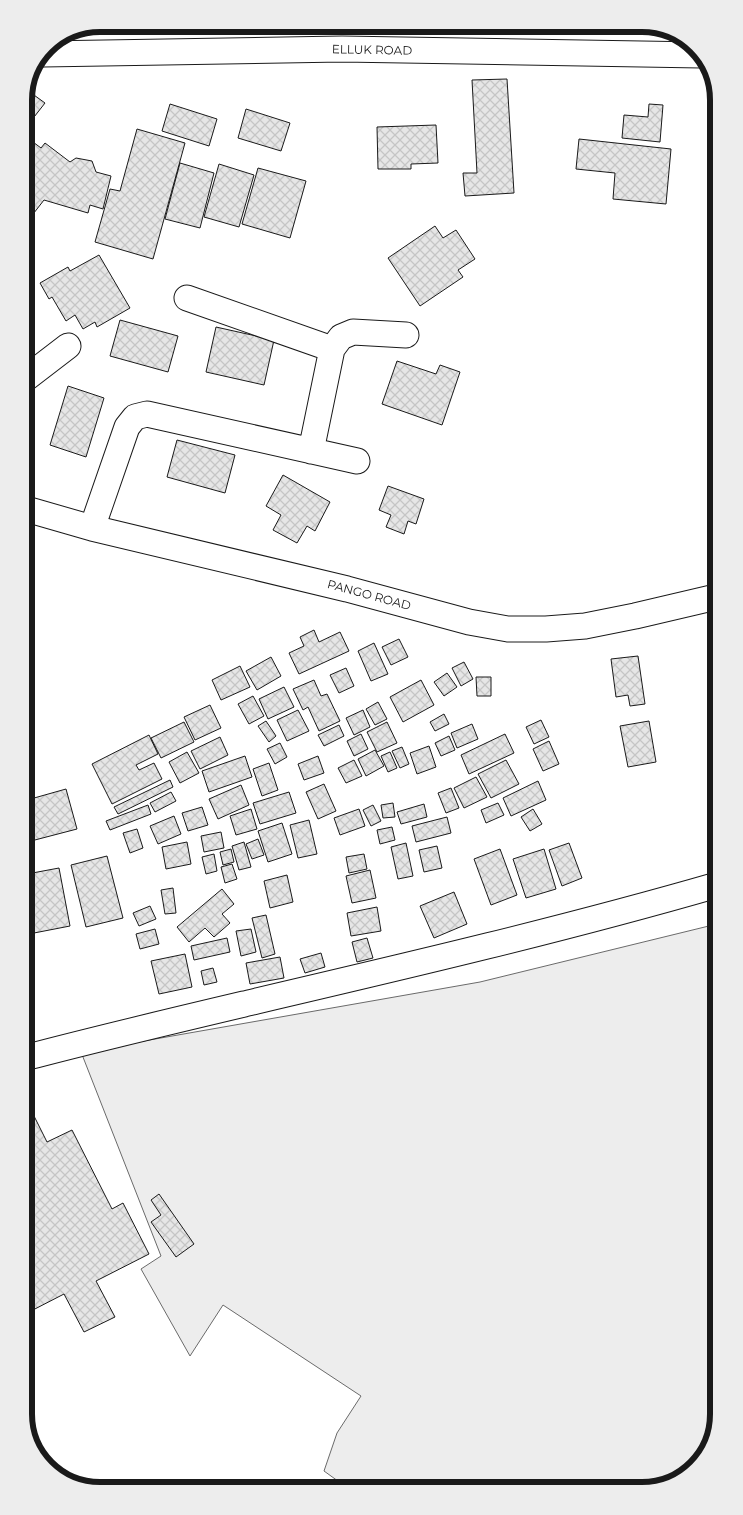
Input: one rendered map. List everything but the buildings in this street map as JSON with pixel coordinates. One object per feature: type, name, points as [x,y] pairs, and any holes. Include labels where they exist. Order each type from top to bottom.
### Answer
[{"type":"street","name":"ELLUK ROAD","points":[[51,54],[342,50],[694,56]]},
{"type":"street","points":[[187,298],[332,349]]},
{"type":"street","points":[[311,451],[332,349],[341,337],[353,332],[406,335]]},
{"type":"street","points":[[33,373],[68,346]]},
{"type":"street","points":[[92,528],[127,427],[134,417],[147,414],[357,461]]},
{"type":"street","name":"PANGO ROAD","points":[[33,511],[92,528],[347,589],[468,622],[508,629],[585,626],[710,597]]},
{"type":"street","points":[[33,1056],[377,973],[611,914],[710,886]]},
{"type":"shaded area","points":[[710,926],[710,1424],[705,1441],[691,1463],[669,1477],[643,1482],[339,1482],[324,1471],[337,1433],[361,1396],[223,1305],[190,1356],[141,1269],[161,1256],[81,1052],[480,982]]}]
